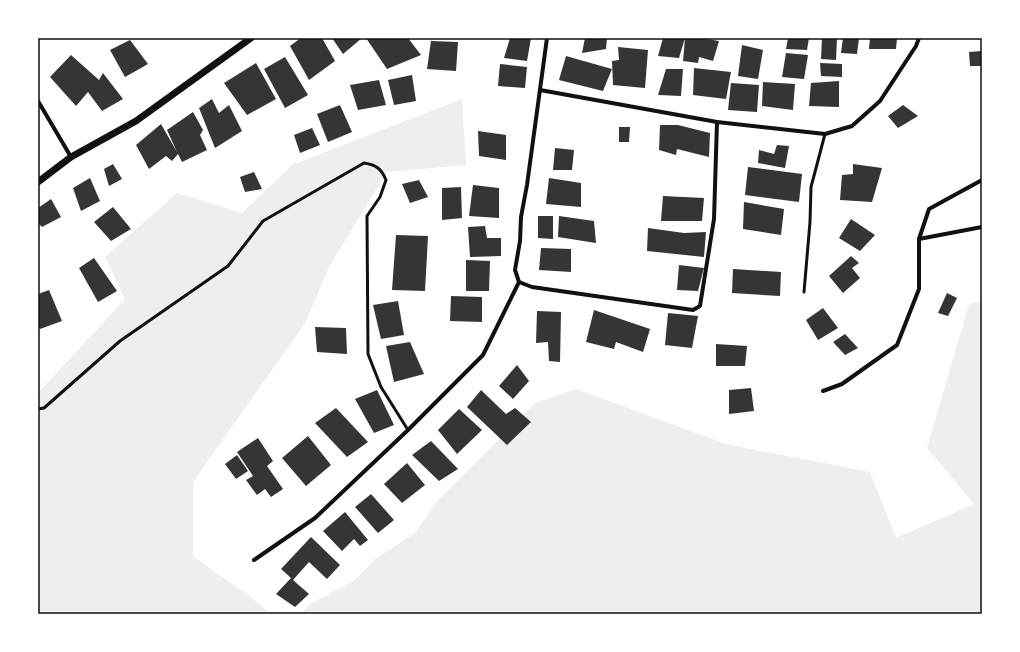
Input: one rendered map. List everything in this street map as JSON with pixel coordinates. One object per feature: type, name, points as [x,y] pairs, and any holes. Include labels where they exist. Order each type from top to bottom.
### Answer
[{"type":"street","points":[[38,182],[71,157],[136,120],[251,38]]},
{"type":"street","points":[[254,560],[314,518],[408,430],[484,355],[519,282],[515,270],[520,241],[520,217],[527,185],[547,38]]},
{"type":"street","points":[[540,90],[717,122],[825,134],[852,126],[880,101],[916,46],[919,38]]},
{"type":"street","points":[[38,101],[71,157]]},
{"type":"street","points":[[519,282],[532,287],[693,310],[700,306],[714,219],[717,122]]},
{"type":"street","points":[[822,391],[842,384],[897,345],[919,289],[919,238],[929,210],[982,180]]},
{"type":"street","points":[[919,238],[982,228]]},
{"type":"lane","points":[[804,292],[810,222],[811,187],[825,134]]},
{"type":"lane","points":[[38,409],[44,408],[120,341],[228,266],[263,221],[364,163],[374,164],[382,170],[386,180],[380,197],[367,216],[368,354],[381,387],[408,430]]},
{"type":"shaded area","points":[[462,99],[466,165],[387,172],[330,265],[305,323],[193,482],[193,556],[260,604],[270,614],[38,614],[38,393],[125,299],[105,257],[177,193],[242,213],[292,165]]},
{"type":"shaded area","points":[[982,301],[982,614],[302,614],[308,605],[354,581],[375,559],[415,533],[439,499],[535,403],[576,389],[726,444],[870,472],[896,538],[974,504],[927,448],[969,304]]},
{"type":"building","points":[[301,38],[322,38],[335,61],[309,80],[290,46]]},
{"type":"building","points":[[332,38],[362,38],[343,54]]},
{"type":"building","points":[[366,38],[408,38],[421,55],[387,69]]},
{"type":"building","points":[[510,38],[531,38],[527,61],[504,58]]},
{"type":"building","points":[[585,38],[607,38],[606,49],[582,53]]},
{"type":"building","points":[[663,38],[685,38],[679,58],[658,56]]},
{"type":"building","points":[[685,38],[701,38],[719,41],[713,61],[699,57],[698,63],[683,61]]},
{"type":"building","points":[[788,38],[809,38],[807,50],[786,49]]},
{"type":"building","points":[[822,38],[837,38],[836,60],[821,59]]},
{"type":"building","points":[[843,38],[859,38],[857,54],[841,53]]},
{"type":"building","points":[[870,38],[897,38],[896,49],[869,49]]},
{"type":"building","points":[[130,40],[148,64],[125,77],[110,50]]},
{"type":"building","points":[[431,41],[458,42],[456,71],[427,69]]},
{"type":"building","points":[[742,45],[763,50],[758,79],[738,76]]},
{"type":"building","points":[[618,47],[648,50],[645,88],[613,85],[612,61],[619,60]]},
{"type":"building","points":[[982,51],[982,66],[970,66],[969,52]]},
{"type":"building","points":[[786,53],[808,55],[804,79],[782,77]]},
{"type":"building","points":[[71,55],[99,80],[103,73],[123,99],[102,111],[88,92],[76,106],[50,77]]},
{"type":"building","points":[[566,56],[612,69],[603,91],[559,80]]},
{"type":"building","points":[[285,57],[308,95],[285,108],[264,69]]},
{"type":"building","points":[[256,63],[276,99],[247,115],[224,83]]},
{"type":"building","points":[[820,63],[842,64],[842,77],[821,76]]},
{"type":"building","points":[[500,64],[527,67],[525,88],[498,86]]},
{"type":"building","points":[[694,68],[731,72],[726,99],[693,95]]},
{"type":"building","points":[[666,69],[683,69],[681,96],[658,95]]},
{"type":"building","points":[[412,75],[416,101],[394,105],[388,80]]},
{"type":"building","points":[[379,80],[386,105],[358,110],[350,85]]},
{"type":"building","points":[[839,81],[839,107],[809,106],[811,83]]},
{"type":"building","points":[[763,82],[795,84],[793,110],[762,106]]},
{"type":"building","points":[[731,83],[759,85],[757,112],[728,110]]},
{"type":"building","points":[[212,99],[219,113],[229,105],[242,131],[215,148],[199,108]]},
{"type":"building","points":[[340,105],[352,132],[328,142],[317,114]]},
{"type":"building","points":[[903,105],[918,116],[898,128],[888,116]]},
{"type":"building","points":[[193,112],[203,130],[200,135],[207,150],[182,162],[178,154],[172,161],[166,156],[149,169],[136,145],[161,124],[177,152],[167,130]]},
{"type":"building","points":[[660,125],[678,125],[710,133],[709,157],[677,149],[676,155],[659,150]]},
{"type":"building","points":[[619,127],[630,127],[629,142],[619,142]]},
{"type":"building","points":[[312,128],[320,145],[300,153],[294,135]]},
{"type":"building","points":[[478,131],[506,135],[506,160],[479,156]]},
{"type":"building","points":[[777,145],[789,146],[785,168],[758,163],[759,150],[774,154]]},
{"type":"building","points":[[555,148],[574,150],[572,170],[553,170]]},
{"type":"building","points":[[113,164],[122,179],[109,186],[104,169]]},
{"type":"building","points":[[853,164],[882,168],[872,202],[840,200],[842,175],[853,174]]},
{"type":"building","points":[[748,167],[802,174],[799,202],[745,195]]},
{"type":"building","points":[[254,172],[262,189],[245,192],[240,177]]},
{"type":"building","points":[[90,178],[100,201],[81,211],[73,188]]},
{"type":"building","points":[[549,178],[581,183],[581,207],[546,204]]},
{"type":"building","points":[[419,180],[428,197],[410,203],[402,184]]},
{"type":"building","points":[[473,185],[499,188],[499,218],[469,216]]},
{"type":"building","points":[[461,187],[462,218],[442,220],[442,188]]},
{"type":"building","points":[[663,196],[704,198],[702,221],[661,221]]},
{"type":"building","points":[[51,199],[61,217],[42,227],[38,223],[38,208]]},
{"type":"building","points":[[744,202],[784,209],[781,235],[743,229]]},
{"type":"building","points":[[113,207],[131,229],[111,241],[94,222]]},
{"type":"building","points":[[538,216],[553,216],[553,239],[538,238]]},
{"type":"building","points":[[559,216],[594,221],[596,243],[558,237]]},
{"type":"building","points":[[851,219],[875,235],[860,251],[839,238]]},
{"type":"building","points":[[485,226],[487,238],[501,238],[501,256],[470,257],[468,227]]},
{"type":"building","points":[[648,228],[684,233],[706,232],[704,257],[647,251]]},
{"type":"building","points":[[396,235],[428,236],[425,291],[392,290]]},
{"type":"building","points":[[541,248],[571,249],[571,272],[539,270]]},
{"type":"building","points":[[851,256],[859,263],[852,268],[860,278],[843,293],[829,276]]},
{"type":"building","points":[[94,258],[117,291],[98,302],[79,268]]},
{"type":"building","points":[[466,260],[490,261],[489,291],[466,291]]},
{"type":"building","points":[[679,265],[704,268],[698,291],[677,290]]},
{"type":"building","points":[[733,269],[781,272],[780,296],[732,293]]},
{"type":"building","points":[[49,290],[62,321],[40,329],[38,325],[38,294]]},
{"type":"building","points":[[947,293],[957,298],[948,316],[938,313]]},
{"type":"building","points":[[451,296],[482,297],[482,322],[450,321]]},
{"type":"building","points":[[398,301],[404,335],[381,339],[373,305]]},
{"type":"building","points":[[823,308],[838,328],[818,340],[806,320]]},
{"type":"building","points":[[594,310],[650,329],[643,352],[616,342],[614,349],[586,342]]},
{"type":"building","points":[[537,311],[561,312],[560,362],[549,361],[548,342],[536,343]]},
{"type":"building","points":[[668,313],[698,316],[692,348],[665,345]]},
{"type":"building","points":[[315,327],[346,328],[347,354],[317,352]]},
{"type":"building","points":[[845,334],[858,348],[845,355],[833,342]]},
{"type":"building","points":[[410,342],[424,374],[394,382],[386,346]]},
{"type":"building","points":[[716,344],[747,346],[745,366],[716,366]]},
{"type":"building","points":[[517,365],[529,381],[513,399],[499,386]]},
{"type":"building","points":[[751,388],[754,411],[729,414],[729,390]]},
{"type":"building","points":[[377,390],[394,425],[374,433],[355,399]]},
{"type":"building","points":[[481,390],[506,414],[515,408],[531,422],[507,445],[467,407]]},
{"type":"building","points":[[336,408],[368,442],[347,457],[315,423]]},
{"type":"building","points":[[459,409],[482,430],[457,454],[438,430]]},
{"type":"building","points":[[308,436],[331,465],[306,486],[282,458]]},
{"type":"building","points":[[258,438],[273,461],[267,466],[283,489],[271,497],[265,489],[257,495],[246,480],[253,476],[237,452]]},
{"type":"building","points":[[431,441],[458,469],[439,481],[412,455]]},
{"type":"building","points":[[237,455],[248,471],[236,479],[225,464]]},
{"type":"building","points":[[407,463],[425,485],[402,503],[384,484]]},
{"type":"building","points":[[371,494],[394,520],[378,533],[355,507]]},
{"type":"building","points":[[345,512],[368,540],[360,546],[354,539],[342,551],[323,531]]},
{"type":"building","points":[[311,537],[340,565],[327,579],[309,562],[293,580],[309,594],[295,607],[276,594],[291,578],[281,569]]}]
